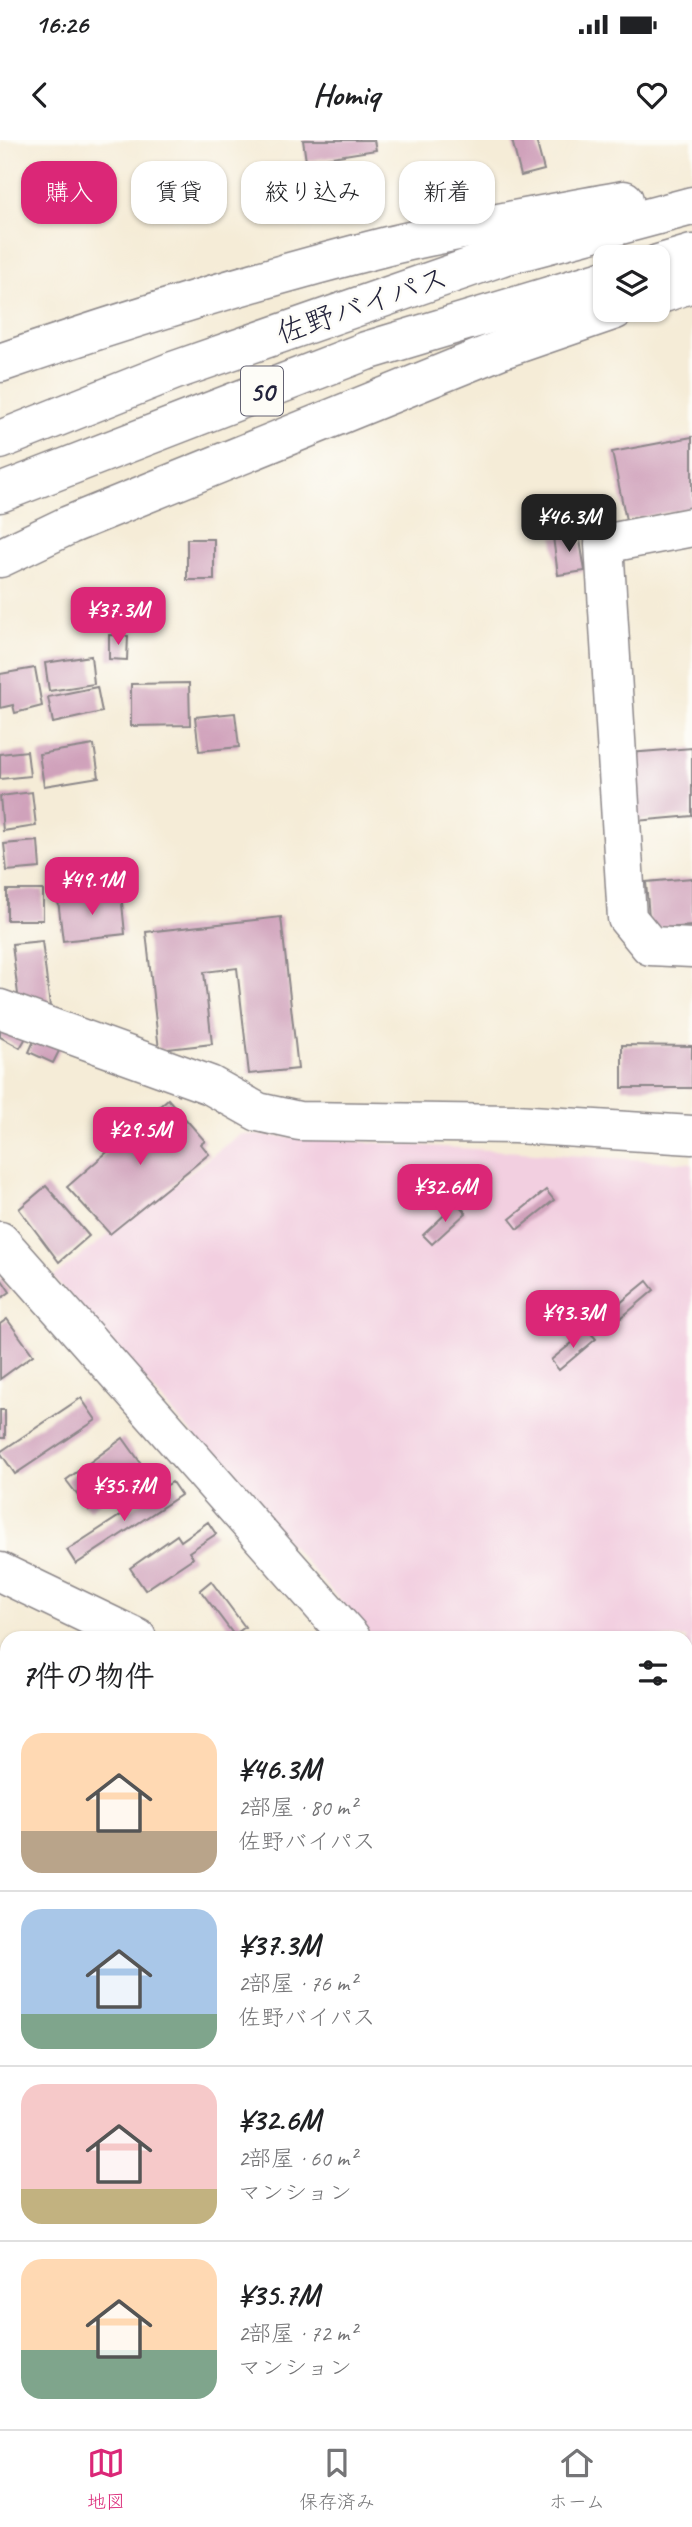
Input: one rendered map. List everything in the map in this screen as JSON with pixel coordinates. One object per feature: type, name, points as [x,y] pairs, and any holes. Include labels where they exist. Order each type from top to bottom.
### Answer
[{"type":"main road","points":[[0,363],[238,287],[390,246],[692,187]]},
{"type":"main road","name":"佐野バイパス","points":[[0,440],[173,371],[500,257],[692,206]]},
{"type":"main road","points":[[670,260],[692,254]]},
{"type":"main road","name":"佐野バイパス","points":[[0,493],[366,351],[593,283]]},
{"type":"main road","points":[[670,291],[692,283]]},
{"type":"main road","points":[[0,558],[69,525],[490,354],[593,318]]},
{"type":"main road","points":[[692,527],[604,544],[627,918],[650,946],[692,948]]},
{"type":"main road","points":[[0,1009],[210,1085],[258,1112],[299,1121],[515,1124],[692,1135]]},
{"type":"main road","points":[[0,1241],[345,1631]]},
{"type":"main road","points":[[0,1572],[122,1631]]},
{"type":"shaded area","points":[[240,1134],[692,1163],[692,1631],[367,1631],[53,1277]]},
{"type":"building","points":[[303,140],[374,140],[376,150],[306,161]]},
{"type":"building","points":[[512,140],[536,140],[544,170],[521,176]]},
{"type":"building","points":[[692,437],[692,508],[626,520],[612,452]]},
{"type":"building","points":[[579,534],[585,571],[558,575],[553,537]]},
{"type":"building","points":[[187,539],[214,539],[214,580],[187,580]]},
{"type":"building","points":[[109,635],[128,636],[127,660],[109,659]]},
{"type":"building","points":[[91,656],[94,684],[49,691],[45,663]]},
{"type":"building","points":[[35,668],[42,706],[15,713],[13,705],[0,708],[0,674]]},
{"type":"building","points":[[189,683],[190,725],[131,726],[131,684]]},
{"type":"building","points":[[97,687],[102,712],[53,723],[48,697]]},
{"type":"building","points":[[235,713],[239,747],[199,751],[195,717]]},
{"type":"building","points":[[94,745],[99,777],[44,786],[39,754]]},
{"type":"building","points":[[692,748],[692,816],[636,821],[629,753]]},
{"type":"building","points":[[27,751],[30,776],[0,779],[0,754]]},
{"type":"building","points":[[32,792],[36,826],[3,831],[0,796]]},
{"type":"building","points":[[38,841],[40,868],[7,871],[4,844]]},
{"type":"building","points":[[692,878],[692,926],[650,929],[646,882]]},
{"type":"building","points":[[7,890],[43,890],[43,920],[7,920]]},
{"type":"building","points":[[121,893],[125,934],[63,941],[58,900]]},
{"type":"building","points":[[281,917],[298,1069],[249,1074],[237,968],[204,972],[212,1044],[159,1050],[146,932]]},
{"type":"building","points":[[42,941],[50,1007],[20,1011],[12,944]]},
{"type":"building","points":[[0,1025],[27,1036],[20,1048],[0,1037]]},
{"type":"building","points":[[36,1036],[61,1047],[53,1063],[29,1052]]},
{"type":"building","points":[[622,1045],[692,1046],[692,1088],[622,1088]]},
{"type":"building","points":[[168,1099],[205,1141],[201,1144],[209,1154],[110,1234],[67,1187]]},
{"type":"building","points":[[46,1186],[89,1236],[59,1262],[19,1209]]},
{"type":"building","points":[[546,1190],[554,1200],[518,1229],[510,1219]]},
{"type":"building","points":[[457,1203],[466,1213],[432,1244],[423,1235]]},
{"type":"building","points":[[0,1277],[10,1292],[0,1299]]},
{"type":"building","points":[[647,1281],[654,1290],[615,1323],[608,1313]]},
{"type":"building","points":[[7,1319],[33,1355],[0,1379],[0,1324]]},
{"type":"building","points":[[588,1330],[596,1339],[559,1370],[551,1360]]},
{"type":"building","points":[[81,1398],[96,1420],[15,1474],[0,1452]]},
{"type":"building","points":[[0,1410],[5,1410],[5,1438],[0,1438]]},
{"type":"building","points":[[123,1438],[145,1469],[89,1510],[66,1480]]},
{"type":"building","points":[[172,1482],[181,1495],[76,1564],[67,1550]]},
{"type":"building","points":[[208,1522],[216,1534],[189,1552],[193,1558],[145,1590],[130,1568],[177,1535],[181,1541]]},
{"type":"building","points":[[211,1581],[245,1627],[240,1631],[231,1631],[200,1590]]}]
